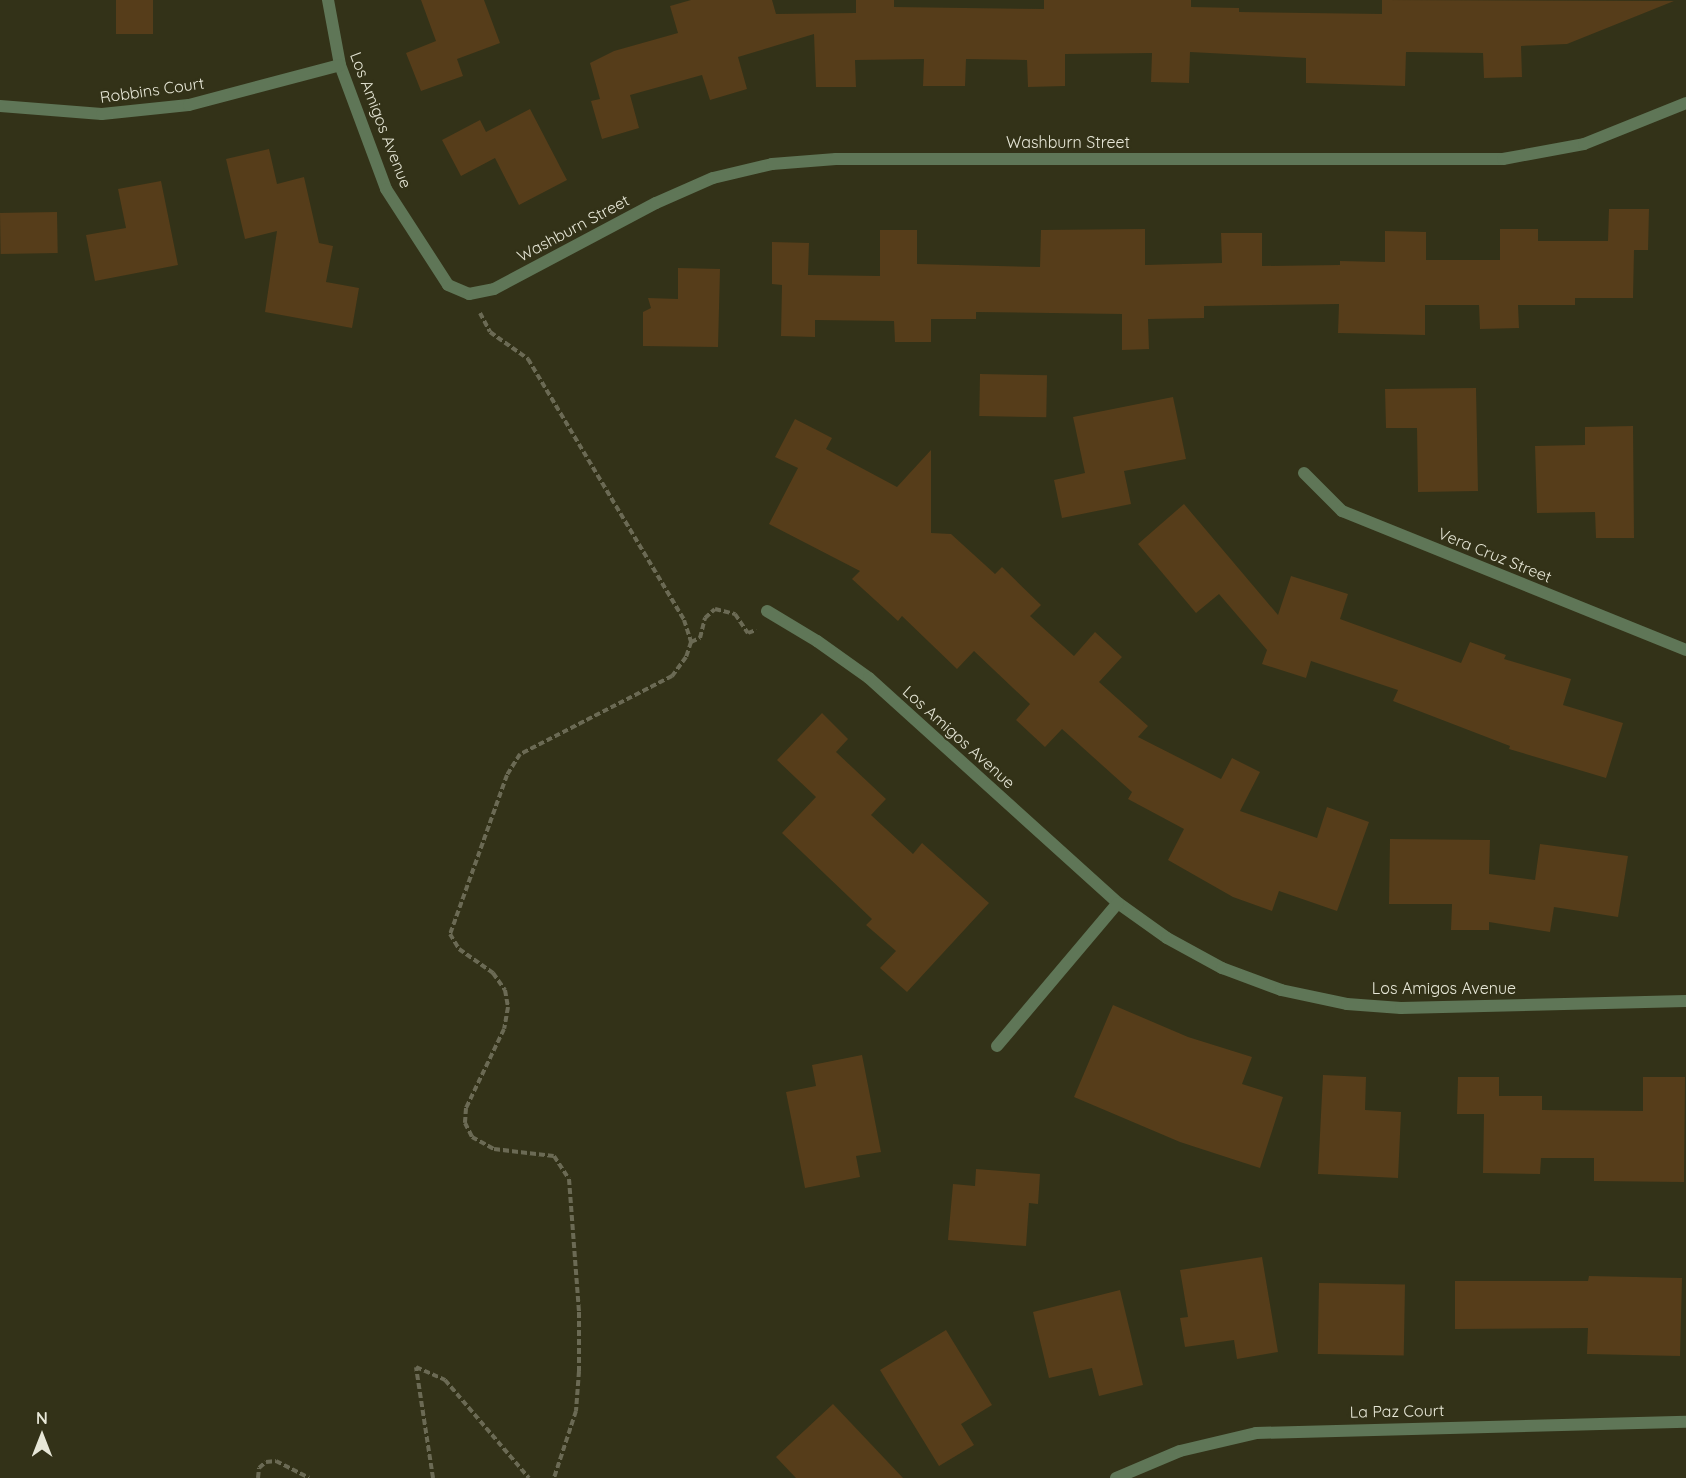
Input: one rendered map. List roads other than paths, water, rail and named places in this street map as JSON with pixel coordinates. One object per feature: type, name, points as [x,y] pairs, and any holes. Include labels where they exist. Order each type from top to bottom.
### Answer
[{"type":"street","name":"Los Amigos Avenue","points":[[328,0],[340,65],[387,189],[448,285],[469,294]]},
{"type":"street","name":"Robbins Court","points":[[0,106],[102,114],[189,105],[340,65]]},
{"type":"street","name":"Washburn Street","points":[[469,294],[494,289],[656,203],[713,178],[772,164],[836,159],[1503,159],[1584,144],[1686,103]]},
{"type":"street","name":"Vera Cruz Street","points":[[1304,473],[1342,511],[1686,650]]},
{"type":"street","name":"Los Amigos Avenue","points":[[766,611],[818,641],[869,678],[1118,903],[1167,938],[1222,968],[1281,990],[1347,1004],[1401,1008],[1686,1001]]},
{"type":"street","points":[[997,1047],[1118,903]]},
{"type":"street","name":"La Paz Court","points":[[1116,1478],[1180,1451],[1256,1433],[1686,1422]]}]
